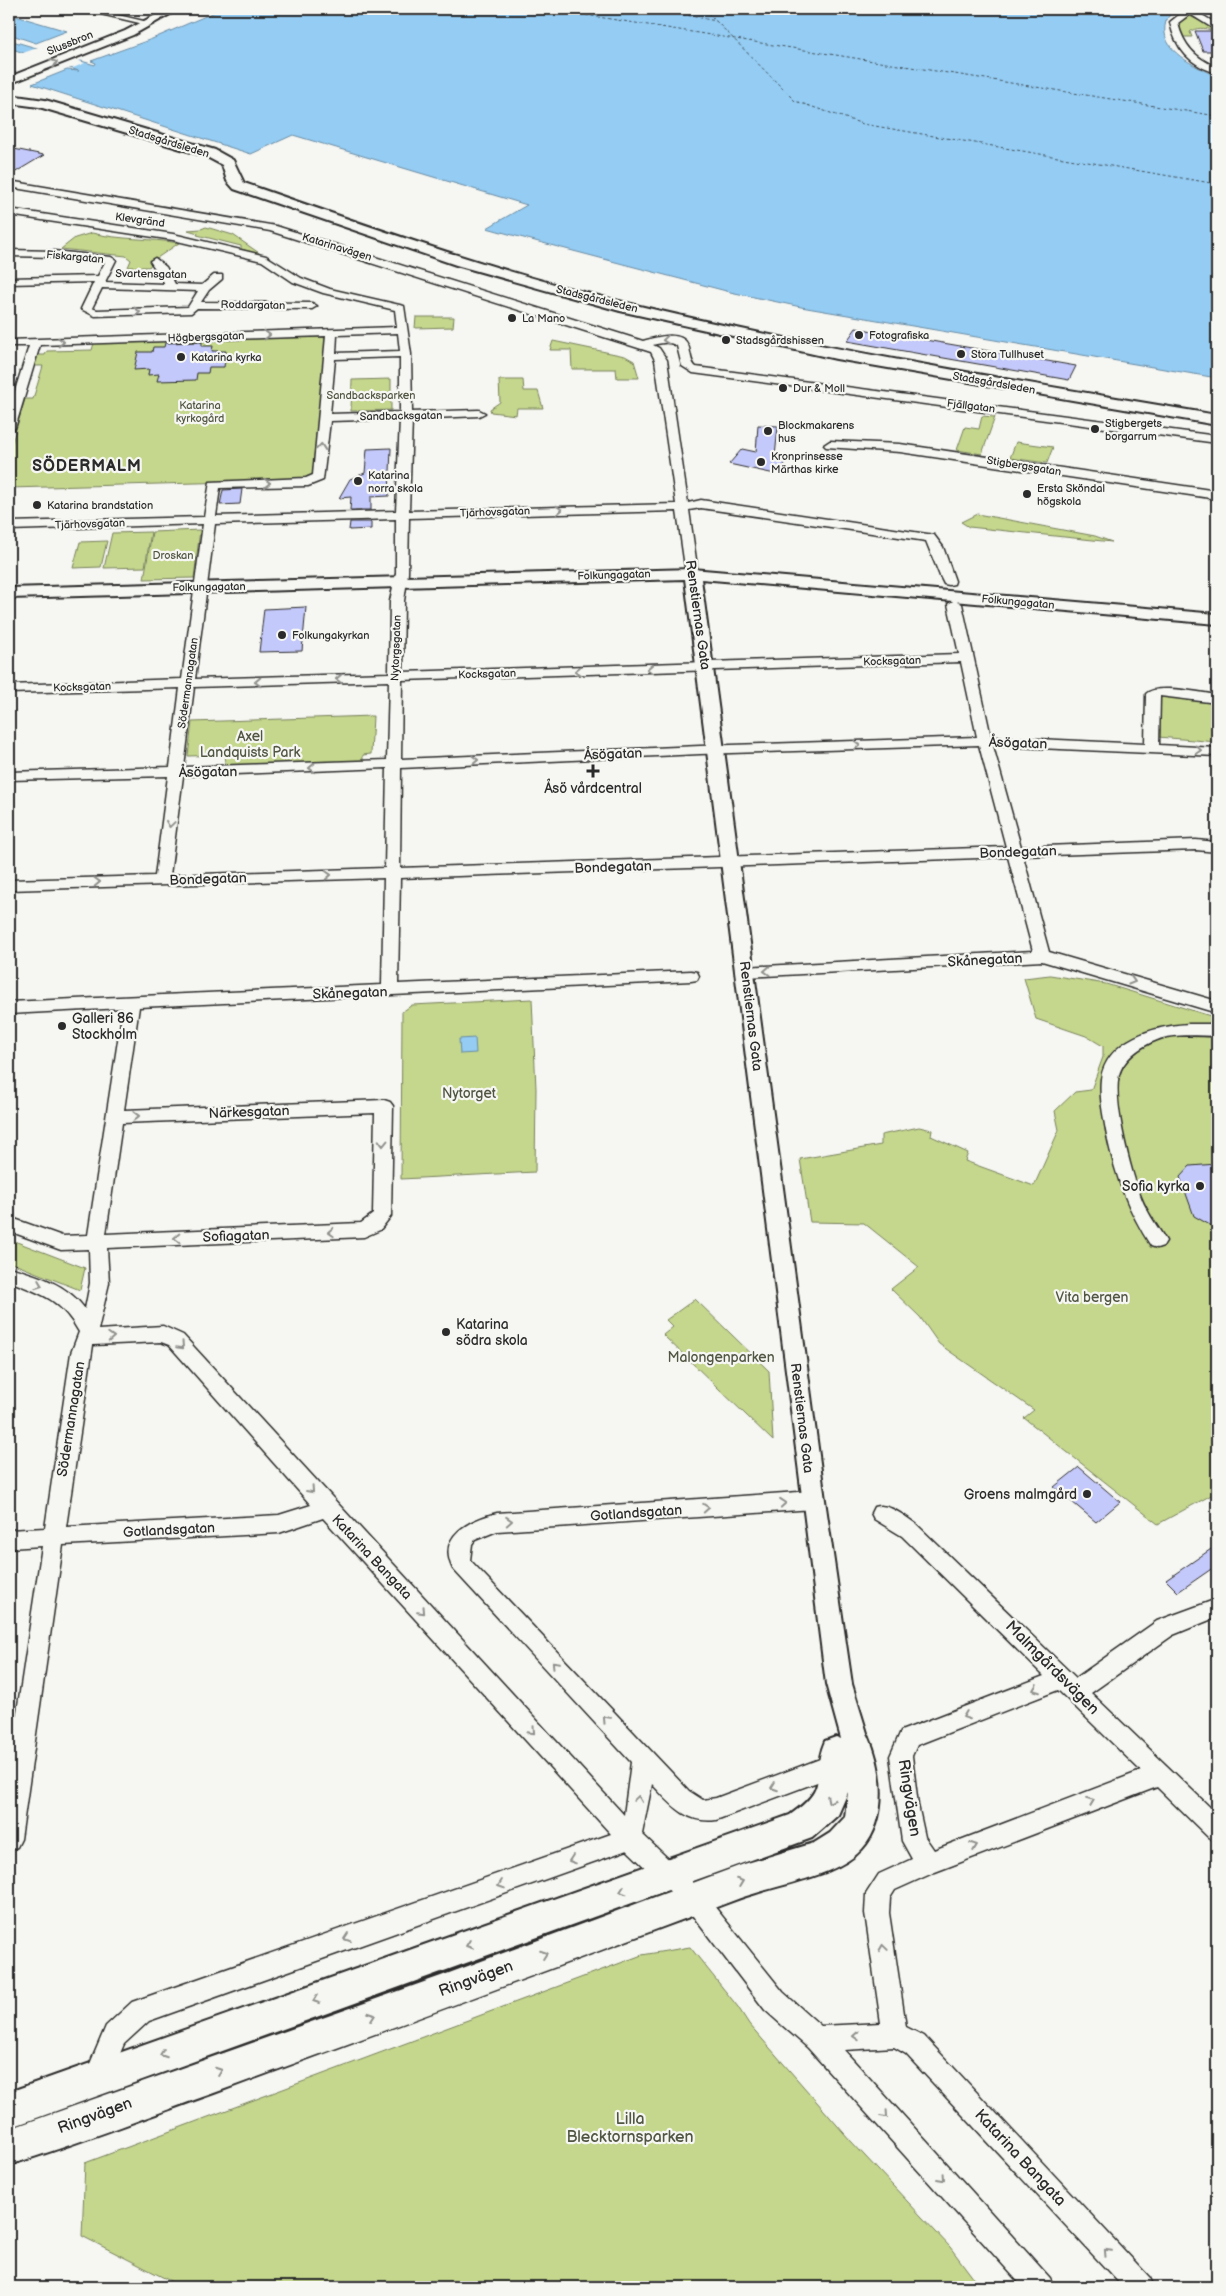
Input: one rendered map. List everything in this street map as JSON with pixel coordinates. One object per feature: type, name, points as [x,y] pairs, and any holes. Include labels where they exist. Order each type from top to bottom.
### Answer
[{"type":"main road","name":"Stadsgårdsleden","points":[[9,98],[44,101],[209,149],[240,164],[246,183],[474,256],[624,297],[846,356],[1217,420]]},
{"type":"main road","name":"Stadsgårdsleden","points":[[756,331],[1217,413]]},
{"type":"main road","name":"Ringvägen","points":[[9,2147],[757,1876],[834,1851],[850,1838],[860,1825],[864,1805],[864,1777],[843,1754]]},
{"type":"main road","points":[[9,2110],[800,1827],[816,1817],[827,1806],[833,1794],[843,1754]]},
{"type":"street","points":[[72,9],[144,25]]},
{"type":"street","points":[[83,9],[123,20],[140,12]]},
{"type":"street","name":"Slussbron","points":[[9,81],[129,33],[174,9]]},
{"type":"street","points":[[1217,27],[1188,10],[1174,22],[1178,39],[1194,59],[1217,70]]},
{"type":"street","name":"Slussbron","points":[[110,28],[123,20]]},
{"type":"street","name":"Katarinavägen","points":[[9,184],[281,231],[655,350]]},
{"type":"street","points":[[100,199],[101,204],[108,209],[206,226]]},
{"type":"street","name":"Klevgränd","points":[[9,212],[173,237],[266,260],[297,280],[327,291],[400,308]]},
{"type":"street","name":"Fiskargatan","points":[[9,252],[111,260],[98,282],[86,309],[88,312]]},
{"type":"street","points":[[155,261],[162,269],[171,286]]},
{"type":"street","points":[[193,308],[205,288],[218,277]]},
{"type":"street","name":"Svartensgatan","points":[[9,281],[98,282],[205,288]]},
{"type":"street","name":"Roddargatan","points":[[88,312],[312,306]]},
{"type":"street","name":"Nytorgsgatan","points":[[390,991],[395,677],[403,514],[406,354],[400,308]]},
{"type":"street","name":"Högbergsgatan","points":[[9,343],[403,330]]},
{"type":"street","points":[[324,418],[332,333]]},
{"type":"street","name":"Fjällgatan","points":[[643,345],[666,339],[676,340],[685,349],[689,368],[702,372],[699,377],[706,381],[725,375],[1217,439]]},
{"type":"street","points":[[9,427],[35,342]]},
{"type":"street","name":"Renstiernas Gata","points":[[655,350],[661,360],[705,667],[813,1500],[839,1684],[843,1754]]},
{"type":"street","points":[[330,356],[406,354]]},
{"type":"street","name":"Sandbacksgatan","points":[[324,418],[479,413]]},
{"type":"street","name":"Södermannagatan","points":[[162,880],[214,485],[308,482],[316,480],[319,476],[324,418]]},
{"type":"street","name":"Stigbergsgatan","points":[[830,445],[900,448],[1217,495]]},
{"type":"street","name":"Tjärhovsgatan","points":[[9,526],[683,507],[701,504],[921,535],[935,542],[944,574],[949,580]]},
{"type":"street","name":"Folkungagatan","points":[[693,579],[1217,627]]},
{"type":"street","name":"Folkungagatan","points":[[9,593],[200,591],[693,579],[1217,619]]},
{"type":"street","name":"Folkungagatan","points":[[9,600],[200,591]]},
{"type":"street","points":[[955,604],[985,741],[1042,956]]},
{"type":"street","name":"Kocksgatan","points":[[9,689],[966,658]]},
{"type":"street","points":[[1152,748],[1153,694],[1158,692],[1217,699]]},
{"type":"street","name":"Åsögatan","points":[[9,776],[136,771],[177,773],[716,750],[985,741],[1217,752]]},
{"type":"street","name":"Bondegatan","points":[[9,885],[392,873],[422,874],[1196,845],[1217,847]]},
{"type":"street","name":"Skånegatan","points":[[745,972],[1042,956],[1065,961],[1217,1007]]},
{"type":"street","name":"Skånegatan","points":[[9,1008],[691,976]]},
{"type":"street","name":"Södermannagatan","points":[[9,1839],[81,1353],[88,1334],[99,1284],[101,1257],[96,1241],[132,1002]]},
{"type":"street","points":[[1157,1241],[1136,1206],[1116,1137],[1110,1106],[1110,1078],[1113,1068],[1123,1055],[1141,1040],[1161,1033],[1217,1030]]},
{"type":"street","name":"Närkesgatan","points":[[115,1117],[384,1106],[382,1216],[374,1225]]},
{"type":"street","points":[[9,1224],[61,1243],[96,1241]]},
{"type":"street","name":"Sofiagatan","points":[[96,1241],[364,1230],[374,1225]]},
{"type":"street","points":[[9,1274],[61,1294],[79,1311],[88,1334]]},
{"type":"street","name":"Katarina Bangata","points":[[88,1334],[163,1334],[176,1340],[327,1508],[630,1838],[694,1899],[774,2001],[817,2039],[1041,2287]]},
{"type":"street","name":"Gotlandsgatan","points":[[643,1759],[460,1563],[459,1548],[464,1537],[472,1529],[497,1522],[813,1500]]},
{"type":"street","name":"Gotlandsgatan","points":[[9,1539],[279,1524],[327,1508]]},
{"type":"street","name":"Malmgårdsvägen","points":[[881,1513],[909,1530],[1025,1641],[1158,1775],[1217,1830]]},
{"type":"street","name":"Ringvägen","points":[[929,1863],[914,1841],[907,1805],[901,1756],[909,1738],[1068,1686],[1166,1628],[1217,1608]]},
{"type":"street","points":[[643,1759],[681,1799],[701,1811],[716,1809],[843,1754]]},
{"type":"street","points":[[97,2078],[115,2035],[141,2011],[630,1838],[638,1802],[643,1759]]},
{"type":"street","points":[[817,2039],[895,2035],[877,1913],[878,1894],[887,1882],[929,1863],[1158,1775]]},
{"type":"street","name":"Katarina Bangata","points":[[895,2035],[915,2045],[1141,2287]]},
{"type":"green space","points":[[1187,15],[1217,29],[1217,45],[1212,30],[1209,29],[1195,29],[1190,32],[1192,37],[1182,37],[1179,21]]},
{"type":"green space","points":[[206,227],[233,235],[262,255],[241,249],[241,246],[197,235],[198,233],[188,230]]},
{"type":"green space","points":[[92,233],[113,237],[179,243],[154,260],[149,267],[128,267],[131,260],[126,256],[61,249],[75,238]]},
{"type":"green space","points":[[416,317],[454,317],[453,327],[415,328]]},
{"type":"green space","name":"Katarina kyrkogård","points":[[325,338],[324,356],[312,478],[309,480],[9,488],[9,453],[25,399],[33,399],[43,366],[35,366],[37,355],[45,355],[47,351],[92,350],[94,343]]},
{"type":"green space","points":[[553,341],[625,356],[634,361],[639,378],[617,378],[616,369],[572,369],[571,350],[550,350]]},
{"type":"green space","name":"Sandbacksparken","points":[[391,379],[391,410],[351,411],[352,380]]},
{"type":"green space","points":[[499,380],[523,380],[524,391],[538,391],[543,408],[517,408],[516,415],[491,412],[490,409],[500,402]]},
{"type":"green space","points":[[982,416],[995,417],[982,454],[957,450],[965,427],[979,429]]},
{"type":"green space","points":[[1016,442],[1053,447],[1047,463],[1010,458]]},
{"type":"green space","points":[[977,514],[1095,536],[1112,542],[969,527],[961,522]]},
{"type":"green space","name":"Droskan","points":[[200,530],[194,578],[144,579],[152,532]]},
{"type":"green space","points":[[151,532],[145,567],[104,568],[112,533]]},
{"type":"green space","points":[[107,541],[101,567],[73,568],[80,542]]},
{"type":"green space","points":[[1164,696],[1217,702],[1217,742],[1158,737],[1157,699]]},
{"type":"green space","name":"Axel Landquists Park","points":[[373,716],[371,754],[363,755],[363,763],[224,768],[226,755],[188,756],[192,722]]},
{"type":"green space","name":"Vita bergen","points":[[1050,975],[1106,984],[1217,1018],[1217,1492],[1158,1524],[1024,1418],[1034,1410],[939,1344],[920,1317],[891,1289],[919,1267],[864,1223],[810,1222],[800,1159],[881,1145],[881,1135],[919,1127],[932,1130],[931,1136],[968,1153],[965,1161],[1034,1186],[1059,1130],[1055,1111],[1075,1092],[1091,1090],[1103,1057],[1103,1046],[1086,1036],[1036,1019],[1024,978]]},
{"type":"green space","name":"Nytorget","points":[[532,999],[536,1089],[535,1172],[401,1179],[402,1012],[412,1005]]},
{"type":"green space","points":[[9,1239],[85,1268],[80,1290],[9,1262]]},
{"type":"green space","name":"Malongenparken","points":[[695,1299],[769,1371],[773,1441],[663,1335],[673,1327],[666,1320]]},
{"type":"green space","name":"Lilla Blecktornsparken","points":[[690,1947],[738,2007],[749,2024],[850,2140],[950,2247],[980,2287],[182,2287],[82,2236],[85,2163],[642,1955]]},
{"type":"water","points":[[222,9],[1173,9],[1166,21],[1165,32],[1167,41],[1173,49],[1190,63],[1217,77],[1217,378],[801,307],[730,292],[516,236],[487,228],[527,205],[293,135],[251,154],[32,84],[67,70],[79,71],[9,48],[9,40],[95,65],[96,63],[91,61],[152,39]]},
{"type":"water","points":[[16,16],[67,31],[36,43],[9,34],[9,19]]},
{"type":"water","points":[[475,1038],[476,1053],[460,1054],[459,1039]]},
{"type":"pier","points":[[40,47],[82,60],[79,61],[85,63],[73,68],[63,68],[20,54]]},
{"type":"building","points":[[1195,31],[1217,31],[1217,51],[1203,51]]},
{"type":"building","points":[[9,148],[44,155],[9,176]]},
{"type":"building","name":"Stora Tullhuset","points":[[856,328],[1076,366],[1069,380],[847,341]]},
{"type":"building","name":"Katarina kyrka","points":[[202,342],[202,346],[213,346],[212,351],[226,351],[224,367],[209,367],[208,373],[197,373],[196,380],[157,381],[159,374],[148,375],[149,369],[134,370],[138,352],[152,352],[153,347],[164,347],[165,343]]},
{"type":"building","points":[[758,425],[778,426],[775,457],[789,460],[775,474],[729,464],[742,449],[756,452]]},
{"type":"building","points":[[391,448],[389,496],[371,497],[371,510],[350,510],[351,497],[339,498],[350,479],[365,473],[367,449]]},
{"type":"building","points":[[242,489],[240,504],[220,505],[223,490]]},
{"type":"building","points":[[350,522],[371,522],[371,529],[349,530]]},
{"type":"building","name":"Folkungakyrkan","points":[[306,607],[302,651],[259,652],[264,609]]},
{"type":"building","name":"Sofia kyrka","points":[[1217,1164],[1217,1229],[1194,1216],[1180,1177],[1190,1166]]},
{"type":"building","name":"Groens malmgård","points":[[1079,1467],[1120,1502],[1096,1522],[1054,1487]]},
{"type":"building","points":[[1217,1545],[1217,1565],[1178,1592],[1166,1580]]},
{"type":"ferry route","points":[[548,9],[733,39]]},
{"type":"ferry route","points":[[656,9],[716,21]]},
{"type":"ferry route","points":[[704,9],[716,21]]},
{"type":"ferry route","points":[[716,21],[733,39]]},
{"type":"ferry route","points":[[733,39],[1217,116]]},
{"type":"ferry route","points":[[733,39],[795,101],[863,124],[1217,184]]},
{"type":"place","name":"La Mano","points":[[512,318]]},
{"type":"place","name":"Fotografiska","points":[[859,335]]},
{"type":"place","name":"Stadsgårdshissen","points":[[726,340]]},
{"type":"place","name":"Stora Tullhuset","points":[[961,354]]},
{"type":"place","name":"Katarina kyrka","points":[[181,357]]},
{"type":"place","name":"Dur & Moll","points":[[783,388]]},
{"type":"place","name":"Stigbergets borgarrum","points":[[1095,429]]},
{"type":"place","name":"Blockmakarens hus","points":[[768,431]]},
{"type":"place","name":"Kronprinsesse Märthas kirke","points":[[761,462]]},
{"type":"place","name":"Katarina norra skola","points":[[358,481]]},
{"type":"place","name":"Ersta Sköndal högskola","points":[[1027,494]]},
{"type":"place","name":"Katarina brandstation","points":[[37,505]]},
{"type":"place","name":"Folkungakyrkan","points":[[282,635]]},
{"type":"place","name":"Åsö vårdcentral","points":[[593,771]]},
{"type":"place","name":"Galleri 86 Stockholm","points":[[62,1026]]},
{"type":"place","name":"Sofia kyrka","points":[[1200,1186]]},
{"type":"place","name":"Katarina södra skola","points":[[446,1332]]},
{"type":"place","name":"Groens malmgård","points":[[1087,1494]]},
{"type":"district","name":"SÖDERMALM","points":[[87,466]]}]
